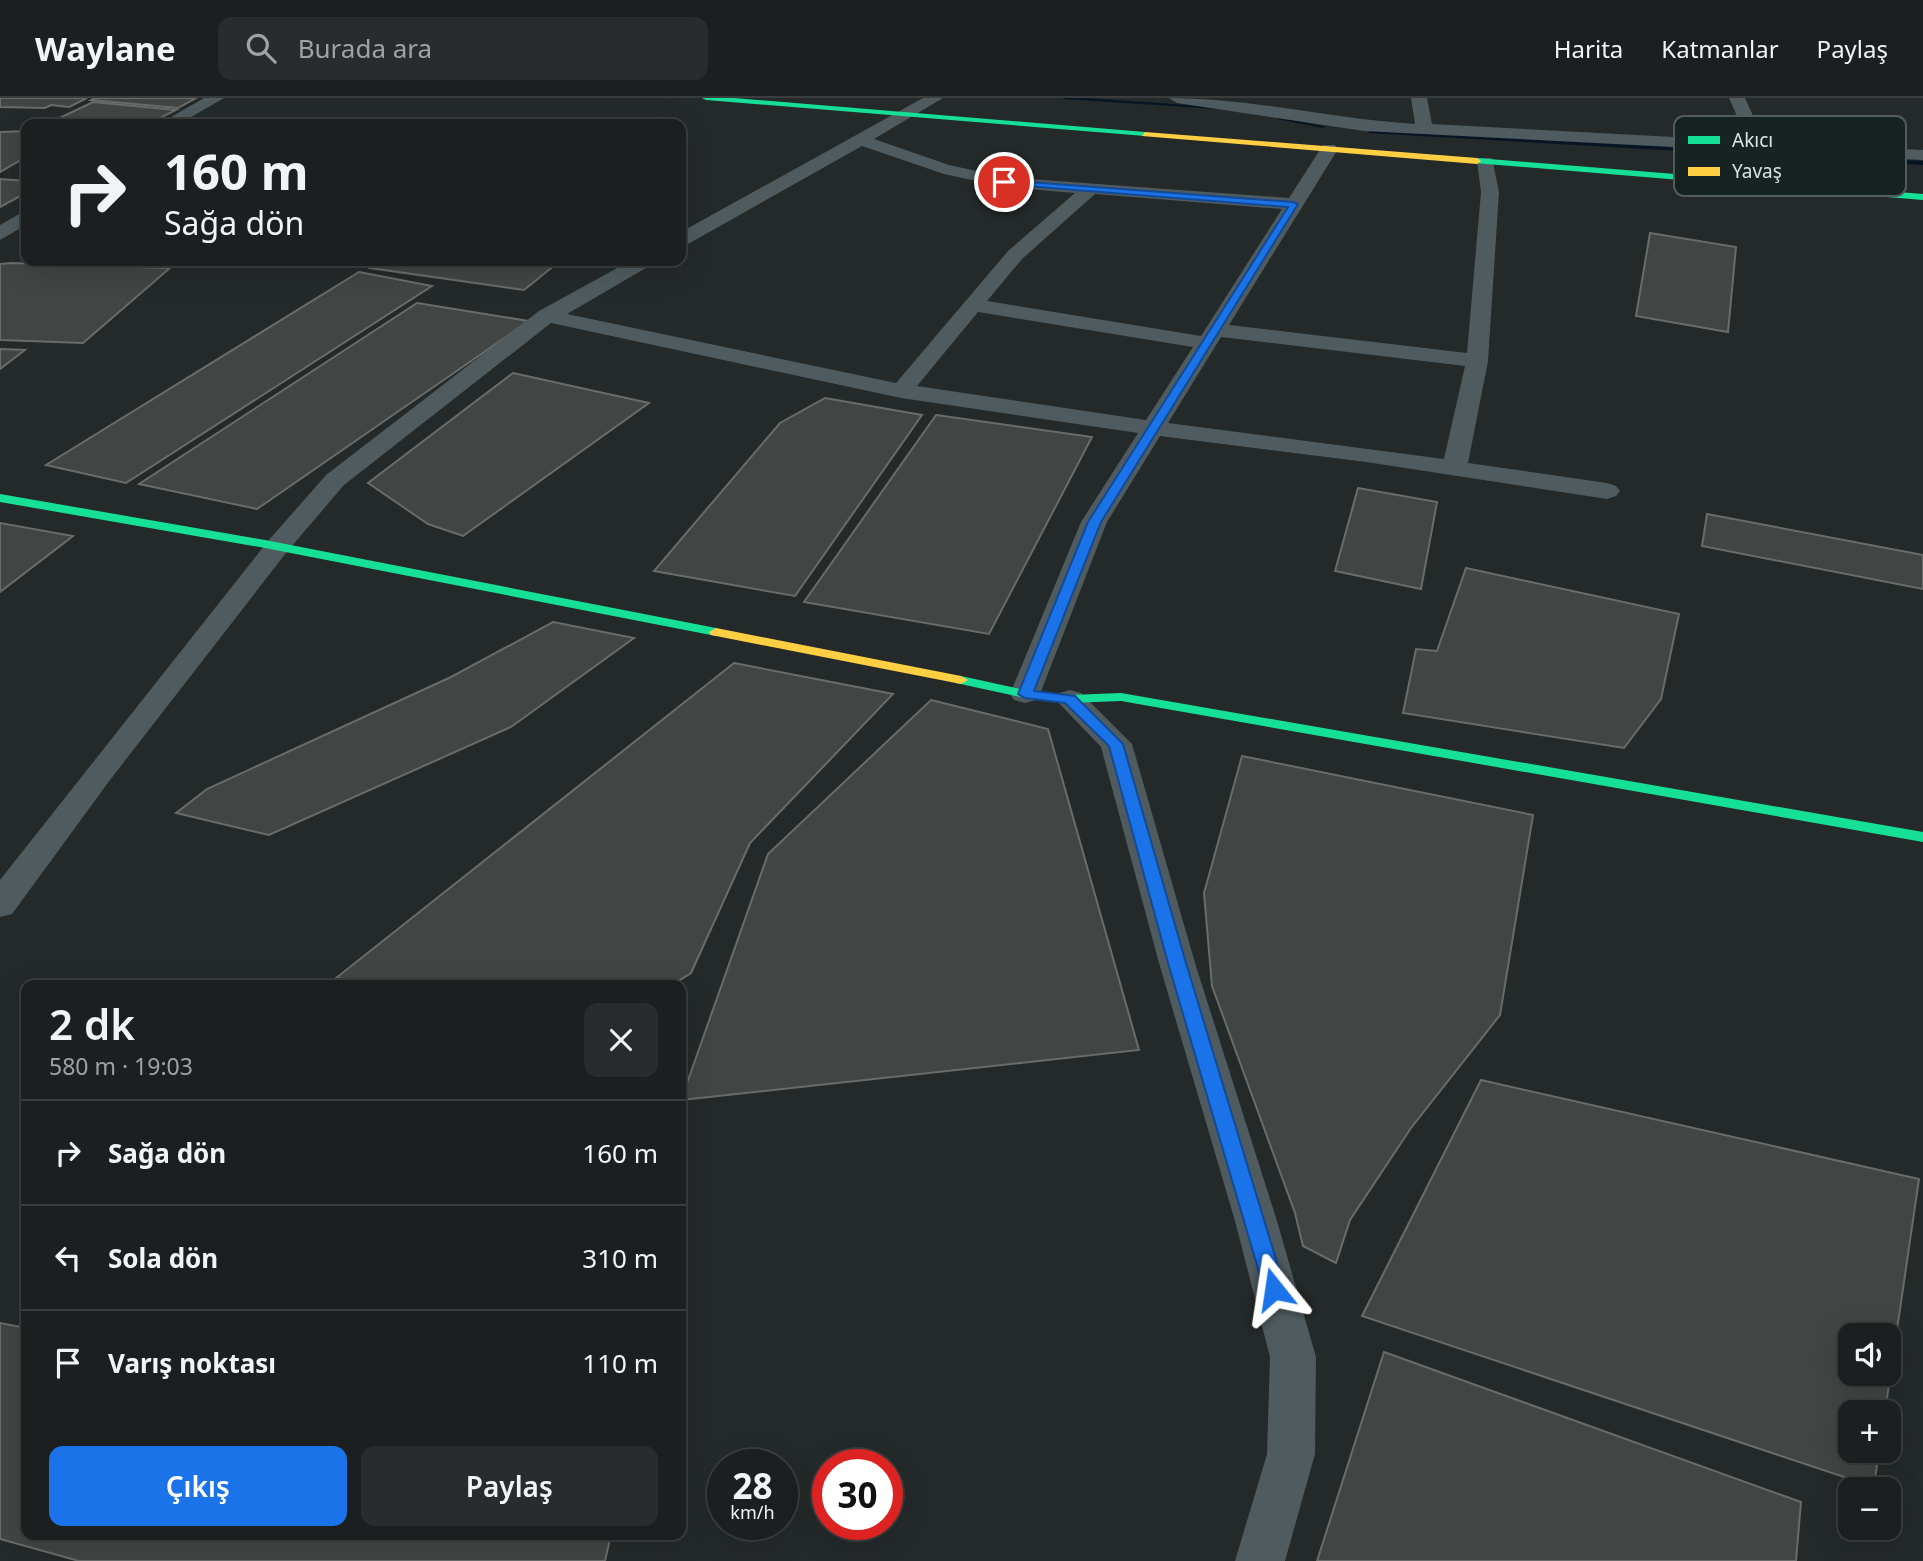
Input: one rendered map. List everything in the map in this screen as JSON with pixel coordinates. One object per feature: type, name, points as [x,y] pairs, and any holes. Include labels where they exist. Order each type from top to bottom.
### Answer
[{"type":"street","points":[[176,119],[216,98]]},
{"type":"street","points":[[706,98],[784,101],[908,114],[1674,177]]},
{"type":"street","points":[[686,237],[935,98]]},
{"type":"street","points":[[1177,98],[1296,106],[1364,126],[1674,144]]},
{"type":"street","points":[[1419,98],[1424,129]]},
{"type":"street","points":[[1737,98],[1745,116]]},
{"type":"street","points":[[1354,151],[1364,126]]},
{"type":"street","points":[[861,140],[944,169],[1004,182],[1293,204]]},
{"type":"street","points":[[1025,694],[1094,522],[1329,149]]},
{"type":"street","points":[[1454,468],[1477,361],[1490,192],[1486,162]]},
{"type":"street","points":[[901,391],[1015,255],[1090,189]]},
{"type":"street","points":[[0,234],[21,219]]},
{"type":"street","points":[[0,905],[277,547],[335,480],[547,316],[635,266]]},
{"type":"street","points":[[972,305],[1210,337],[1477,361]]},
{"type":"street","points":[[547,316],[901,391],[1607,491]]},
{"type":"street","points":[[0,498],[277,547],[899,667],[1025,694],[1070,699],[1121,697],[1923,837]]},
{"type":"street","points":[[1070,699],[1116,744],[1293,1357],[1292,1454],[1260,1561]]},
{"type":"building","points":[[0,98],[87,98],[69,107],[51,105],[45,108],[0,107]]},
{"type":"building","points":[[196,98],[178,108],[91,100]]},
{"type":"building","points":[[93,102],[176,110],[158,119],[57,119]]},
{"type":"building","points":[[21,131],[21,160],[0,172],[0,132]]},
{"type":"building","points":[[0,179],[21,181],[21,196],[0,207]]},
{"type":"building","points":[[1650,233],[1736,247],[1728,332],[1636,316]]},
{"type":"building","points":[[0,264],[170,268],[83,343],[0,340]]},
{"type":"building","points":[[373,266],[554,266],[524,290],[370,268]]},
{"type":"building","points":[[359,272],[432,286],[126,483],[46,465]]},
{"type":"building","points":[[417,303],[529,321],[257,509],[139,484]]},
{"type":"building","points":[[0,349],[25,350],[0,369]]},
{"type":"building","points":[[513,373],[649,403],[463,536],[428,524],[368,483]]},
{"type":"building","points":[[825,398],[922,415],[795,596],[654,571],[780,423]]},
{"type":"building","points":[[936,415],[1092,437],[989,634],[804,602]]},
{"type":"building","points":[[1358,488],[1437,502],[1421,589],[1335,571]]},
{"type":"building","points":[[1707,514],[1923,555],[1923,589],[1702,546]]},
{"type":"building","points":[[0,523],[73,536],[0,592]]},
{"type":"building","points":[[1466,568],[1679,614],[1661,699],[1624,748],[1403,713],[1416,649],[1437,651]]},
{"type":"building","points":[[553,622],[634,638],[511,727],[269,835],[176,813],[207,789],[451,677]]},
{"type":"building","points":[[734,663],[893,694],[750,843],[691,973],[680,980],[336,978]]},
{"type":"building","points":[[931,700],[1048,729],[1139,1050],[686,1099],[686,1086],[768,854]]},
{"type":"building","points":[[1242,756],[1533,815],[1500,1015],[1411,1128],[1350,1220],[1336,1263],[1303,1246],[1295,1213],[1212,986],[1204,893]]},
{"type":"building","points":[[1481,1080],[1919,1179],[1898,1323],[1838,1323],[1838,1386],[1889,1386],[1887,1400],[1838,1400],[1838,1463],[1877,1463],[1875,1477],[1844,1477],[1362,1316]]},
{"type":"building","points":[[0,1323],[21,1327],[21,1540],[610,1540],[605,1561],[79,1561],[0,1539]]},
{"type":"building","points":[[1384,1352],[1801,1502],[1796,1561],[1317,1561]]},
{"type":"waterway","points":[[1064,98],[1216,108]]},
{"type":"waterway","points":[[1279,118],[1323,127]]},
{"type":"waterway","points":[[1370,132],[1674,149]]},
{"type":"waterway","points":[[1906,162],[1923,163]]},
{"type":"traffic: fast","points":[[706,98],[1145,134]]},
{"type":"traffic: fast","points":[[1477,161],[1674,177]]},
{"type":"traffic: fast","points":[[1906,196],[1923,197]]},
{"type":"traffic: fast","points":[[0,498],[265,544],[716,632]]},
{"type":"traffic: fast","points":[[961,680],[1025,694],[1070,699],[1121,697],[1923,837]]},
{"type":"traffic: slow","points":[[1145,134],[1477,161]]},
{"type":"traffic: slow","points":[[716,632],[961,680]]},
{"type":"route","points":[[1004,182],[1293,204],[1094,522],[1025,694],[1070,699],[1116,744],[1177,963],[1256,1221],[1274,1289]]}]
